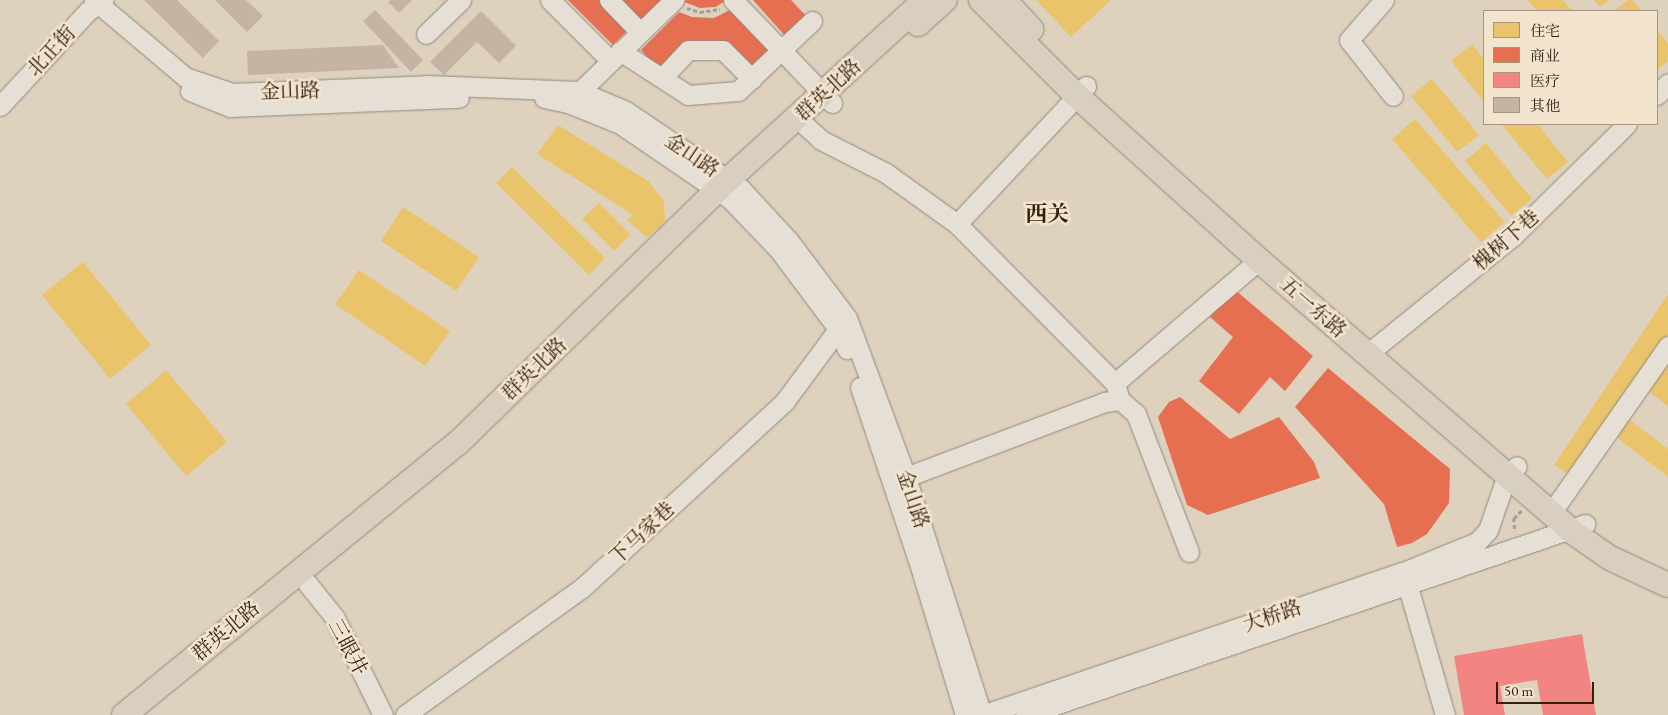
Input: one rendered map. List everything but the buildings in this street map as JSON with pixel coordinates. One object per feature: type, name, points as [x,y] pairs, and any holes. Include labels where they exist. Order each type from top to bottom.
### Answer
[{"type":"main road","name":"群英北路","points":[[124,715],[458,443],[802,123],[925,0]]},
{"type":"main road","name":"群英北路","points":[[828,98],[945,0]]},
{"type":"main road","name":"五一东路","points":[[980,0],[1376,347],[1610,558],[1668,585]]},
{"type":"main road","name":"五一东路","points":[[1004,0],[1081,90],[1261,262],[1512,470],[1558,503],[1578,528],[1668,570]]},
{"type":"main road","name":"群英北路","points":[[146,715],[463,455],[730,189]]},
{"type":"street","points":[[426,34],[461,0]]},
{"type":"street","points":[[550,0],[615,56],[662,78],[688,95],[738,91],[812,21]]},
{"type":"street","points":[[609,0],[640,32]]},
{"type":"street","points":[[733,0],[828,98]]},
{"type":"street","points":[[1384,0],[1349,40],[1393,96]]},
{"type":"street","name":"金山路","points":[[93,3],[183,89],[230,107],[436,98],[573,97],[626,110],[730,189],[779,250],[842,323],[906,478],[982,715]]},
{"type":"street","name":"北正街","points":[[0,106],[93,3]]},
{"type":"street","points":[[573,97],[640,32],[678,3]]},
{"type":"street","points":[[662,78],[688,50],[723,50],[752,79]]},
{"type":"street","points":[[1658,93],[1668,83]]},
{"type":"street","points":[[957,224],[1081,90]]},
{"type":"street","points":[[802,123],[821,140],[886,173],[957,224],[1118,392],[1136,414],[1189,552]]},
{"type":"street","name":"槐树下巷","points":[[1376,347],[1512,237],[1626,125]]},
{"type":"street","points":[[906,478],[1104,402],[1118,392],[1251,268]]},
{"type":"street","name":"金山路","points":[[842,323],[918,560],[965,715]]},
{"type":"street","name":"下马家巷","points":[[405,715],[583,587],[785,400],[842,323]]},
{"type":"street","points":[[1558,503],[1668,346]]},
{"type":"street","name":"大桥路","points":[[1025,715],[1406,578],[1484,537],[1512,470]]},
{"type":"street","name":"大桥路","points":[[982,715],[1406,578],[1578,528]]},
{"type":"street","points":[[1406,578],[1446,715]]},
{"type":"street","name":"三眼井","points":[[307,583],[335,618],[383,715]]},
{"type":"path","points":[[678,3],[700,12],[712,11],[733,0]]},
{"type":"path","points":[[1515,534],[1514,518],[1525,508]]},
{"type":"district","name":"西关","points":[[1047,214]]}]
